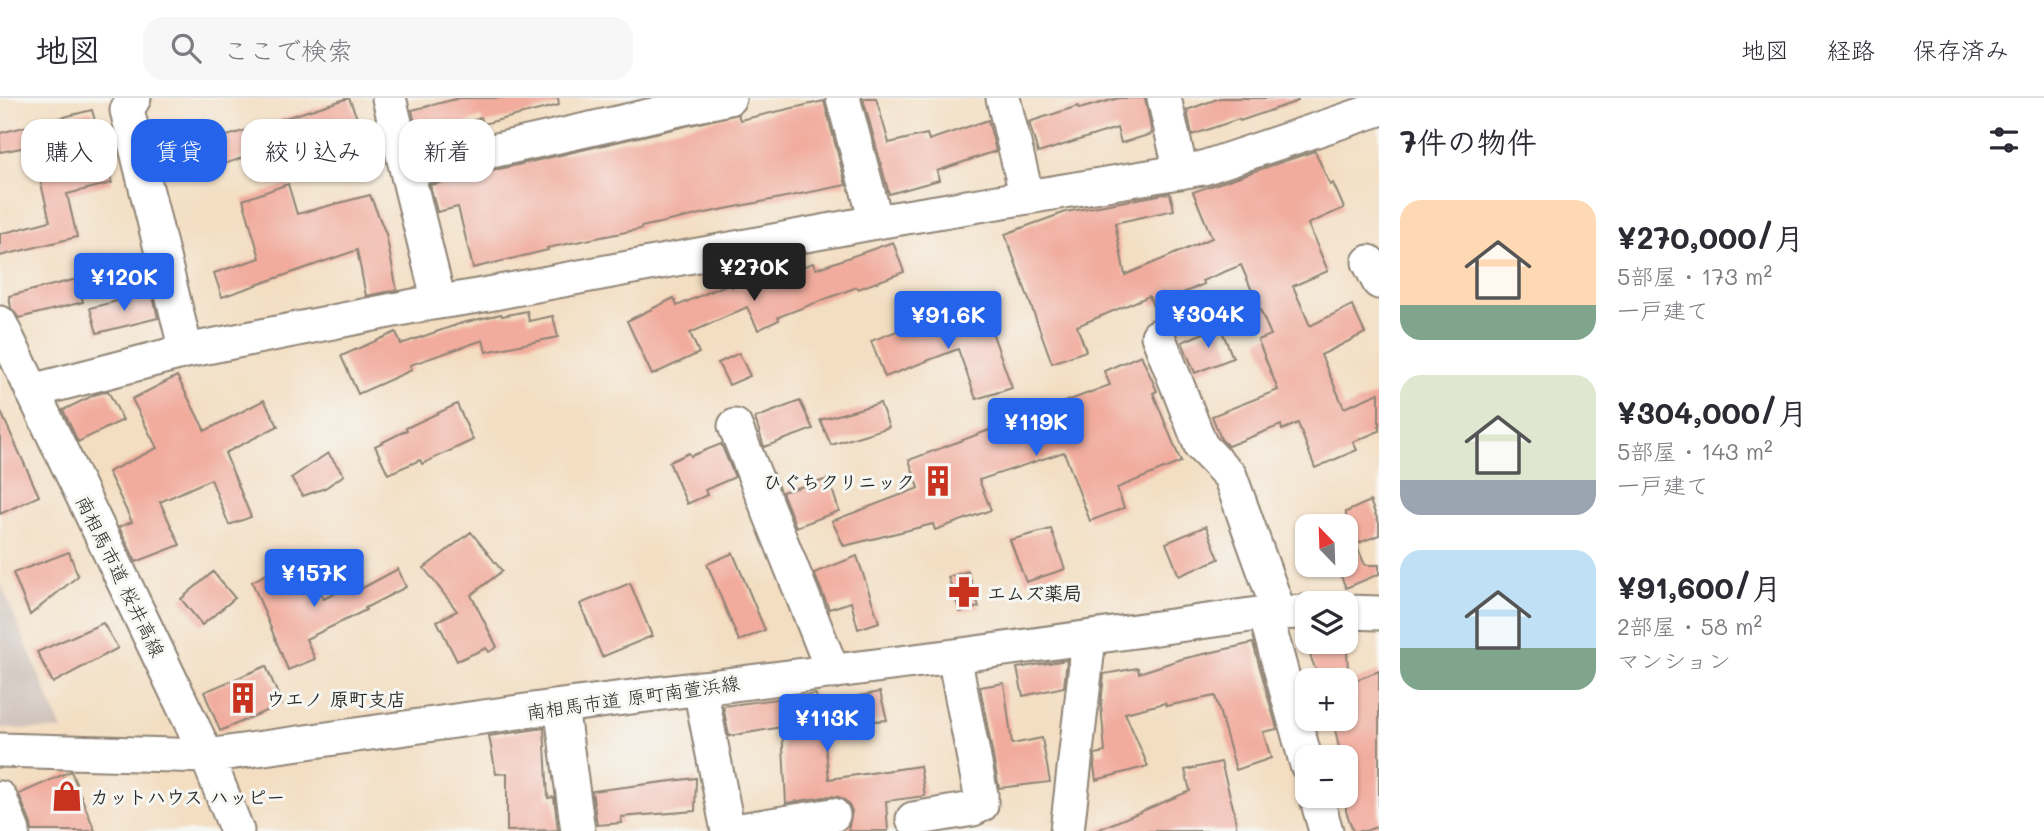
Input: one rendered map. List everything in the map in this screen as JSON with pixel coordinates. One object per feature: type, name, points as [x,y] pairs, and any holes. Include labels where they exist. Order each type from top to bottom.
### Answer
[{"type":"street","points":[[134,98],[127,110],[186,351]]},
{"type":"street","points":[[389,98],[399,138]]},
{"type":"street","points":[[495,150],[729,98]]},
{"type":"street","points":[[844,98],[876,222]]},
{"type":"street","points":[[1003,98],[1027,197]]},
{"type":"street","points":[[1164,98],[1181,172]]},
{"type":"street","points":[[32,391],[186,351],[439,302],[876,222],[1203,168],[1379,109]]},
{"type":"street","points":[[410,182],[439,302]]},
{"type":"street","name":"南相馬市道 桜井高線","points":[[0,323],[207,756],[237,831]]},
{"type":"street","points":[[1157,336],[1201,446],[1230,477],[1284,612],[1304,745]]},
{"type":"street","points":[[735,426],[833,672]]},
{"type":"street","name":"南相馬市道 原町南萱浜線","points":[[0,750],[207,756],[561,706],[1284,612]]},
{"type":"street","points":[[1358,612],[1379,613]]},
{"type":"street","points":[[1067,831],[1089,638]]},
{"type":"street","points":[[914,819],[974,809],[981,805],[954,656]]},
{"type":"street","points":[[700,688],[731,831],[833,815]]},
{"type":"street","points":[[561,706],[578,831]]},
{"type":"street","points":[[0,799],[13,831]]},
{"type":"street","points":[[1319,808],[1326,831]]},
{"type":"shaded area","points":[[0,582],[62,730],[0,728]]},
{"type":"building","points":[[349,98],[357,118],[354,119],[282,119]]},
{"type":"building","points":[[460,98],[558,98],[559,105],[495,121],[481,117],[414,119],[412,110]]},
{"type":"building","points":[[863,98],[876,98],[889,143],[927,134],[929,140],[988,120],[996,151],[937,171],[939,180],[889,194]]},
{"type":"building","points":[[1119,98],[1145,98],[1152,134],[1121,143],[1117,128],[1038,153],[1029,122],[1078,106],[1079,109]]},
{"type":"building","points":[[1220,98],[1298,98],[1298,101],[1192,135],[1187,110]]},
{"type":"building","points":[[824,101],[846,185],[641,227],[473,268],[458,207],[437,212],[430,185],[443,182],[495,182],[495,170],[738,114],[740,120]]},
{"type":"building","points":[[92,110],[94,119],[56,119]]},
{"type":"building","points":[[21,128],[21,148],[0,152],[0,133]]},
{"type":"building","points":[[241,132],[241,158],[227,163],[227,136]]},
{"type":"building","points":[[1315,151],[1344,208],[1308,224],[1328,271],[1293,286],[1310,326],[1352,305],[1365,333],[1321,355],[1344,408],[1379,393],[1379,431],[1353,442],[1357,450],[1315,468],[1298,423],[1282,430],[1281,425],[1228,446],[1221,439],[1212,416],[1278,390],[1258,340],[1271,335],[1241,265],[1153,306],[1149,296],[1077,326],[1086,351],[1052,363],[1005,234],[1066,212],[1170,193],[1174,210],[1115,223],[1125,275],[1212,238],[1193,192]]},
{"type":"building","points":[[41,182],[112,182],[67,194],[77,237],[0,256],[0,234],[50,221]]},
{"type":"building","points":[[288,184],[297,214],[370,195],[386,234],[397,290],[366,296],[357,250],[222,297],[214,273],[260,258],[243,200]]},
{"type":"building","points":[[893,242],[904,272],[778,317],[779,320],[758,330],[747,307],[690,333],[699,353],[652,375],[627,321],[674,298],[677,306],[730,283],[732,287],[759,275],[762,282],[813,263],[816,269]]},
{"type":"building","points":[[77,279],[83,302],[19,318],[11,308],[9,296]]},
{"type":"building","points":[[152,292],[158,318],[97,333],[90,308]]},
{"type":"building","points":[[527,311],[529,321],[553,316],[558,337],[486,352],[483,340],[410,365],[412,370],[358,394],[341,356],[396,332],[401,344],[462,323]]},
{"type":"building","points":[[985,312],[1012,388],[976,399],[958,349],[885,377],[871,341],[920,322],[923,328]]},
{"type":"building","points":[[1220,326],[1233,358],[1195,373],[1182,342]]},
{"type":"building","points":[[739,353],[750,376],[729,385],[718,363]]},
{"type":"building","points":[[1141,355],[1157,391],[1153,393],[1181,462],[1117,488],[1124,508],[1090,521],[1064,452],[979,480],[991,510],[935,530],[933,524],[844,546],[832,521],[919,488],[909,460],[1110,385],[1104,371]]},
{"type":"building","points":[[177,376],[205,431],[264,400],[278,426],[225,453],[251,517],[229,525],[211,479],[160,502],[180,545],[136,562],[119,527],[132,522],[108,472],[157,448],[132,399]]},
{"type":"building","points":[[108,391],[123,420],[78,442],[63,410]]},
{"type":"building","points":[[800,401],[813,429],[764,447],[755,418]]},
{"type":"building","points":[[880,403],[889,427],[831,445],[820,420]]},
{"type":"building","points":[[457,404],[473,440],[422,464],[420,460],[388,474],[375,446]]},
{"type":"building","points":[[0,410],[39,496],[0,514]]},
{"type":"building","points":[[721,444],[735,477],[705,490],[707,495],[687,504],[669,462]]},
{"type":"building","points":[[328,453],[344,475],[325,488],[303,496],[291,478]]},
{"type":"building","points":[[829,479],[839,511],[796,527],[782,492]]},
{"type":"building","points":[[1370,501],[1379,523],[1379,535],[1358,543],[1358,514],[1346,512]]},
{"type":"building","points":[[1206,526],[1219,559],[1179,576],[1166,543]]},
{"type":"building","points":[[1051,529],[1065,569],[1026,582],[1010,540]]},
{"type":"building","points":[[471,532],[502,571],[471,595],[497,647],[489,652],[486,648],[457,661],[437,621],[457,611],[424,568]]},
{"type":"building","points":[[1358,549],[1365,565],[1379,565],[1379,574],[1346,588],[1342,578],[1358,578]]},
{"type":"building","points":[[69,552],[78,576],[30,615],[13,573]]},
{"type":"building","points":[[733,553],[765,630],[739,641],[707,564]]},
{"type":"building","points":[[857,556],[879,622],[858,629],[851,602],[829,609],[814,573]]},
{"type":"building","points":[[398,569],[406,587],[306,639],[315,659],[288,670],[252,582],[273,570],[282,586],[309,571],[324,599],[354,584],[357,591]]},
{"type":"building","name":"エムズ薬局","points":[[968,571],[979,607],[960,612],[948,577]]},
{"type":"building","points":[[213,572],[235,598],[202,625],[181,599]]},
{"type":"building","points":[[630,583],[652,636],[602,657],[580,604]]},
{"type":"building","points":[[103,623],[118,648],[53,683],[37,652]]},
{"type":"building","points":[[1253,643],[1277,729],[1263,732],[1271,758],[1236,770],[1215,696],[1166,706],[1165,703],[1125,713],[1148,766],[1096,780],[1095,754],[1105,752],[1101,705],[1104,674],[1138,668],[1139,673],[1182,659]]},
{"type":"building","points":[[1310,654],[1347,654],[1348,668],[1315,668]]},
{"type":"building","points":[[1067,660],[1064,687],[1023,696],[1017,668]]},
{"type":"building","name":"ウエノ 原町支店","points":[[266,666],[282,704],[220,731],[204,692]]},
{"type":"building","points":[[1379,671],[1379,826],[1365,831],[1353,831],[1346,811],[1346,808],[1358,808],[1358,745],[1338,745],[1335,731],[1358,731],[1358,679]]},
{"type":"building","points":[[1004,683],[1012,744],[1042,738],[1050,782],[999,788],[980,687]]},
{"type":"building","points":[[880,692],[887,720],[823,725],[829,779],[920,766],[925,796],[886,801],[888,831],[848,831],[852,811],[847,802],[839,797],[786,803],[782,727],[729,736],[723,706],[816,694],[818,704]]},
{"type":"building","points":[[544,728],[548,798],[554,797],[558,830],[507,831],[507,773],[496,774],[489,736]]},
{"type":"building","points":[[1221,762],[1237,831],[1095,831],[1190,791],[1185,770]]},
{"type":"building","points":[[71,771],[95,831],[32,831],[19,794]]},
{"type":"building","points":[[696,778],[695,811],[621,817],[622,823],[597,825],[592,791]]},
{"type":"place","name":"ひぐちクリニック","points":[[938,481]]},
{"type":"place","name":"エムズ薬局","points":[[964,592]]},
{"type":"place","name":"ウエノ 原町支店","points":[[243,698]]},
{"type":"place","name":"カットハウス ハッピー","points":[[67,796]]}]
